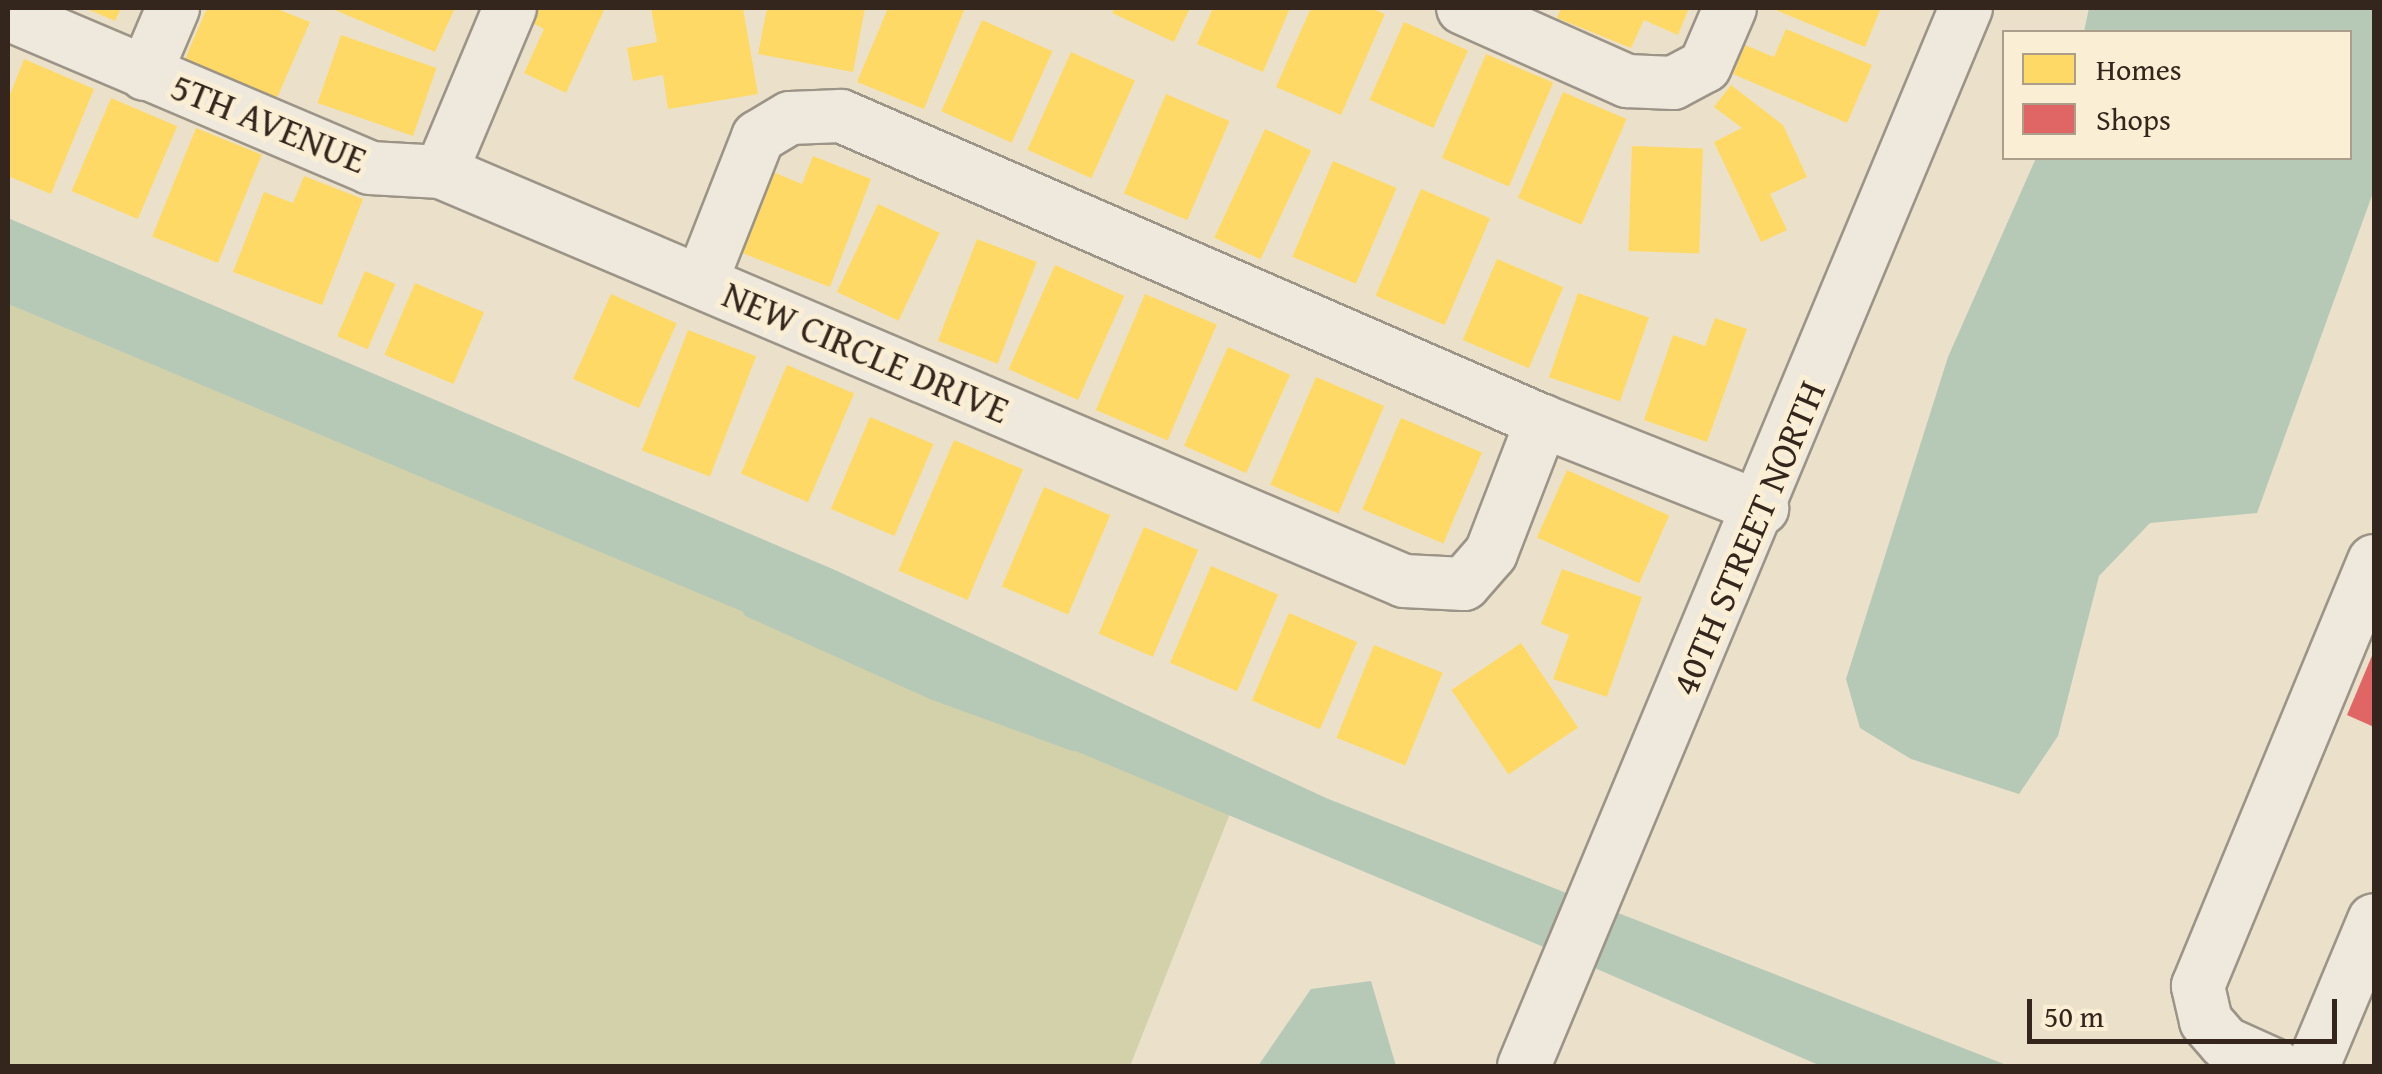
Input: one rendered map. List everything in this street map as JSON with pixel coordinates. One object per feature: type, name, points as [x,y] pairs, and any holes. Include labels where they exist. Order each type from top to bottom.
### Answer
[{"type":"street","points":[[145,74],[173,8]]},
{"type":"street","points":[[441,172],[510,8]]},
{"type":"street","points":[[1463,8],[1626,82],[1673,82],[1705,66],[1730,8]]},
{"type":"street","name":"40TH STREET NORTH","points":[[1524,1066],[1762,508],[1966,8]]},
{"type":"street","name":"5TH AVENUE","points":[[8,14],[370,168],[441,172],[701,282]]},
{"type":"street","name":"NEW CIRCLE DRIVE","points":[[1542,421],[1491,553],[1464,584],[1404,581],[701,282],[758,137],[790,118],[840,116],[1542,421],[1762,508]]},
{"type":"street","points":[[2276,1066],[2225,1043],[2206,1021],[2198,986],[2374,560]]},
{"type":"street","points":[[2313,1066],[2374,920]]},
{"type":"shaded area","points":[[2089,8],[2374,8],[2374,190],[2257,513],[2150,523],[2099,576],[2058,736],[2019,794],[1911,759],[1860,728],[1846,679],[1948,357],[2035,160],[2352,160],[2352,30],[2084,30]]},
{"type":"shaded area","points":[[8,218],[835,570],[1326,798],[1574,896],[1551,950],[8,304]]},
{"type":"shaded area","points":[[8,304],[1231,811],[1130,1066],[8,1066]]},
{"type":"shaded area","points":[[1613,911],[2009,1066],[1821,1066],[1590,966]]},
{"type":"shaded area","points":[[1371,981],[1396,1066],[1258,1066],[1311,989]]},
{"type":"building: Homes","points":[[85,8],[121,8],[115,21]]},
{"type":"building: Homes","points":[[207,8],[275,8],[310,22],[277,98],[185,59]]},
{"type":"building: Homes","points":[[330,8],[455,8],[435,52]]},
{"type":"building: Homes","points":[[527,8],[605,8],[566,93],[524,73],[544,29],[522,18]]},
{"type":"building: Homes","points":[[651,8],[743,8],[758,94],[668,109],[663,75],[633,81],[627,48],[657,42]]},
{"type":"building: Homes","points":[[767,8],[865,8],[853,72],[758,54]]},
{"type":"building: Homes","points":[[888,8],[965,8],[924,109],[857,82]]},
{"type":"building: Homes","points":[[1115,8],[1190,8],[1174,42],[1112,13]]},
{"type":"building: Homes","points":[[1213,8],[1290,8],[1263,72],[1197,44]]},
{"type":"building: Homes","points":[[1311,8],[1370,8],[1385,14],[1341,115],[1276,87]]},
{"type":"building: Homes","points":[[1561,8],[1689,8],[1678,35],[1644,20],[1631,48],[1557,18]]},
{"type":"building: Homes","points":[[1771,8],[1881,8],[1865,47]]},
{"type":"building: Homes","points":[[982,20],[1052,51],[1012,143],[941,111]]},
{"type":"building: Homes","points":[[1404,22],[1468,50],[1433,128],[1369,100]]},
{"type":"building: Homes","points":[[1786,29],[1872,65],[1847,123],[1733,74],[1745,45],[1774,57]]},
{"type":"building: Homes","points":[[341,35],[436,68],[413,136],[318,103]]},
{"type":"building: Homes","points":[[1071,52],[1135,80],[1091,178],[1027,150]]},
{"type":"building: Homes","points":[[1486,54],[1553,83],[1509,187],[1442,158]]},
{"type":"building: Homes","points":[[24,59],[94,89],[51,194],[8,176],[8,100]]},
{"type":"building: Homes","points":[[1731,85],[1783,125],[1807,177],[1770,194],[1787,230],[1761,242],[1714,142],[1742,128],[1714,107]]},
{"type":"building: Homes","points":[[1563,92],[1627,119],[1582,225],[1518,198]]},
{"type":"building: Homes","points":[[1166,94],[1230,121],[1187,220],[1124,193]]},
{"type":"building: Homes","points":[[111,98],[177,126],[138,219],[72,191]]},
{"type":"building: Homes","points":[[196,128],[262,155],[218,263],[152,236]]},
{"type":"building: Homes","points":[[1265,129],[1311,151],[1261,259],[1214,238]]},
{"type":"building: Homes","points":[[1632,146],[1703,148],[1699,253],[1628,251]]},
{"type":"building: Homes","points":[[813,156],[871,179],[830,287],[742,253],[773,172],[802,184]]},
{"type":"building: Homes","points":[[1333,161],[1397,188],[1356,284],[1292,257]]},
{"type":"building: Homes","points":[[304,176],[363,199],[322,305],[233,272],[264,192],[293,203]]},
{"type":"building: Homes","points":[[1421,189],[1490,218],[1445,325],[1376,296]]},
{"type":"building: Homes","points":[[878,204],[940,233],[899,321],[837,292]]},
{"type":"building: Homes","points":[[977,239],[1037,262],[998,364],[938,341]]},
{"type":"building: Homes","points":[[1497,259],[1563,287],[1529,368],[1463,340]]},
{"type":"building: Homes","points":[[1055,265],[1124,296],[1078,400],[1009,369]]},
{"type":"building: Homes","points":[[365,271],[395,284],[368,349],[337,336]]},
{"type":"building: Homes","points":[[415,283],[484,312],[454,384],[385,355]]},
{"type":"building: Homes","points":[[1578,293],[1649,317],[1620,402],[1549,377]]},
{"type":"building: Homes","points":[[611,294],[677,323],[639,408],[573,379]]},
{"type":"building: Homes","points":[[1145,294],[1217,324],[1168,440],[1096,410]]},
{"type":"building: Homes","points":[[1715,318],[1747,329],[1707,442],[1644,420],[1673,335],[1705,346]]},
{"type":"building: Homes","points":[[688,330],[756,356],[710,477],[642,450]]},
{"type":"building: Homes","points":[[1228,347],[1290,375],[1246,473],[1184,446]]},
{"type":"building: Homes","points":[[787,365],[854,394],[808,502],[741,474]]},
{"type":"building: Homes","points":[[1316,377],[1384,406],[1338,514],[1270,485]]},
{"type":"building: Homes","points":[[870,417],[934,444],[894,536],[831,509]]},
{"type":"building: Homes","points":[[1401,418],[1482,452],[1443,544],[1362,509]]},
{"type":"building: Homes","points":[[954,440],[1023,469],[968,600],[899,571]]},
{"type":"building: Homes","points":[[1567,470],[1669,516],[1639,583],[1537,538]]},
{"type":"building: Homes","points":[[1044,487],[1110,515],[1068,615],[1002,586]]},
{"type":"building: Homes","points":[[1144,527],[1198,550],[1153,657],[1099,634]]},
{"type":"building: Homes","points":[[1211,566],[1278,595],[1237,691],[1170,663]]},
{"type":"building: Homes","points":[[1562,569],[1642,597],[1607,697],[1553,679],[1569,635],[1541,624]]},
{"type":"building: Homes","points":[[1289,613],[1357,642],[1320,729],[1252,700]]},
{"type":"building: Homes","points":[[1521,643],[1578,728],[1508,775],[1451,690]]},
{"type":"building: Homes","points":[[1374,645],[1443,673],[1405,765],[1337,738]]},
{"type":"building: Shops","points":[[2374,651],[2374,727],[2347,715]]},
{"type":"waterway","points":[[749,611],[934,694],[1073,745]]}]
